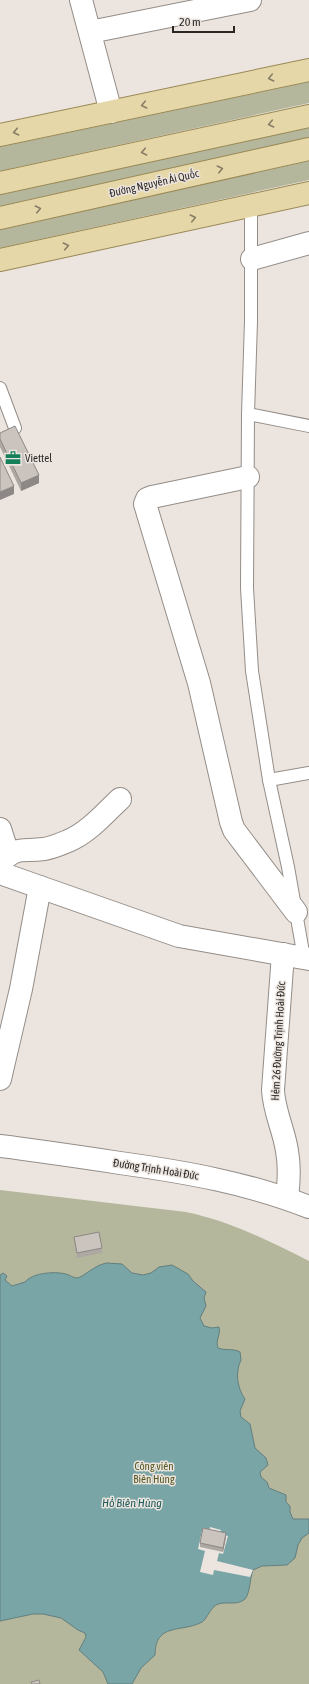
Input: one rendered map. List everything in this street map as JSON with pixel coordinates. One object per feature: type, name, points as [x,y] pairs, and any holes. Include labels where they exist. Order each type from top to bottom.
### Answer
[{"type":"main road","points":[[0,135],[309,70]]},
{"type":"main road","points":[[0,183],[309,116]]},
{"type":"main road","name":"Đường Nguyễn Ái Quốc","points":[[0,218],[309,149]]},
{"type":"main road","points":[[0,260],[309,193]]},
{"type":"street","points":[[81,0],[111,112]]},
{"type":"street","points":[[90,32],[250,0]]},
{"type":"street","points":[[252,259],[309,243]]},
{"type":"street","points":[[248,477],[152,497],[147,499],[145,504],[199,683],[231,822],[234,830],[296,912]]},
{"type":"street","points":[[3,864],[22,850],[45,849],[69,841],[89,827],[120,799]]},
{"type":"street","points":[[0,829],[3,864]]},
{"type":"street","points":[[3,864],[40,887],[179,936],[299,957]]},
{"type":"street","points":[[0,1079],[21,988],[40,887]]},
{"type":"street","name":"Hẻm 26 Đường Trịnh Hoài Đức","points":[[287,1198],[289,1173],[287,1150],[274,1104],[273,1090],[299,957]]},
{"type":"street","name":"Đường Trịnh Hoài Đức","points":[[0,1146],[191,1173],[287,1198],[309,1207]]},
{"type":"lane","points":[[251,206],[252,259],[248,414],[247,588],[252,671],[270,780],[296,912],[299,957]]},
{"type":"lane","points":[[0,388],[16,428]]},
{"type":"lane","points":[[248,414],[309,426]]},
{"type":"lane","points":[[270,780],[309,773]]},
{"type":"green space","points":[[309,82],[309,103],[0,171],[0,147]]},
{"type":"green space","points":[[309,127],[309,138],[0,206],[0,195]]},
{"type":"green space","points":[[309,161],[309,180],[0,248],[0,230]]},
{"type":"green space","name":"Hồ Biên Hùng","points":[[0,1190],[186,1212],[234,1226],[309,1261],[309,1684],[0,1684]]},
{"type":"water","name":"Hồ Biên Hùng","points":[[102,1264],[122,1264],[132,1273],[143,1275],[151,1273],[159,1267],[172,1265],[188,1274],[193,1281],[206,1292],[204,1298],[206,1306],[200,1318],[204,1326],[212,1328],[219,1327],[217,1342],[218,1348],[240,1352],[241,1360],[238,1370],[238,1380],[240,1390],[245,1399],[240,1411],[241,1417],[250,1424],[255,1448],[266,1458],[268,1465],[260,1472],[261,1477],[267,1482],[269,1488],[286,1495],[286,1502],[290,1506],[290,1512],[293,1519],[309,1519],[309,1533],[302,1538],[298,1545],[295,1558],[287,1565],[262,1566],[253,1570],[247,1597],[242,1601],[215,1605],[202,1622],[165,1633],[160,1637],[156,1645],[155,1655],[141,1668],[132,1684],[108,1684],[103,1672],[79,1650],[86,1637],[85,1633],[61,1618],[43,1614],[33,1614],[0,1621],[0,1275],[3,1273],[7,1276],[5,1280],[12,1286],[25,1282],[28,1279],[38,1275],[50,1273],[61,1273],[77,1278]]},
{"type":"pier","points":[[210,1527],[221,1530],[220,1534],[228,1536],[223,1554],[219,1553],[217,1561],[253,1570],[250,1577],[214,1570],[213,1575],[200,1572],[205,1551],[198,1549],[202,1531],[209,1532]]},
{"type":"building","points":[[15,426],[39,475],[21,483],[0,439],[0,433]]},
{"type":"building","points":[[0,457],[14,486],[0,492]]},
{"type":"building","points":[[99,1232],[102,1248],[77,1253],[74,1237]]},
{"type":"building","points":[[203,1528],[226,1533],[223,1548],[200,1543]]},
{"type":"building","points":[[39,1680],[40,1684],[32,1684],[31,1682]]},
{"type":"place","name":"Viettel","points":[[13,458]]},
{"type":"park label","name":"Công viên Biên Hùng","points":[[154,1472]]}]
